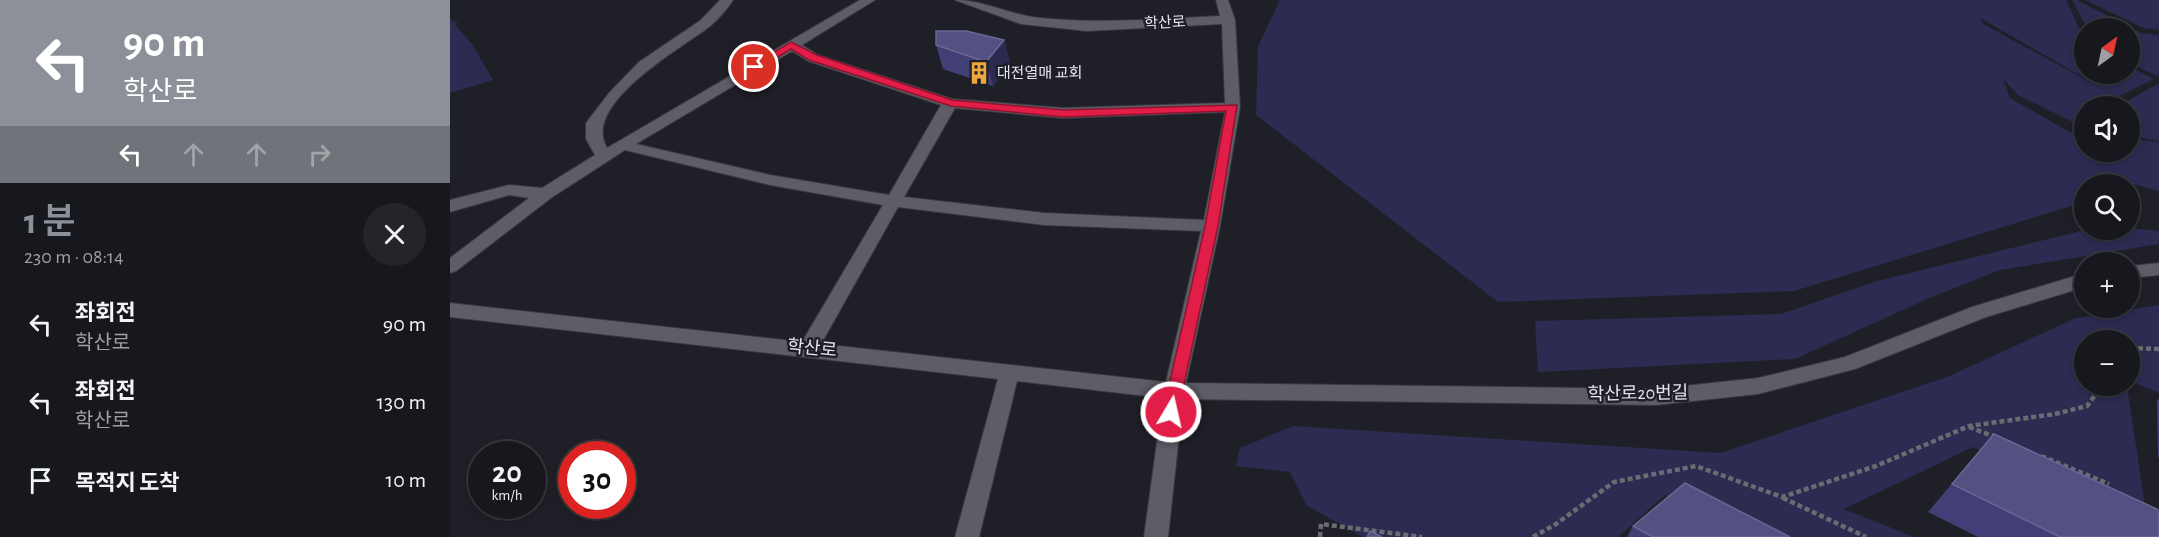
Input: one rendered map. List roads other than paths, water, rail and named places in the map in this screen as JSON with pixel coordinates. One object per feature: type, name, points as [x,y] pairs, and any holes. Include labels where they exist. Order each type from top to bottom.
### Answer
[{"type":"street","points":[[604,156],[594,140],[594,123],[614,96],[644,65],[706,22],[727,0]]},
{"type":"street","points":[[450,267],[545,194],[604,156],[869,0]]},
{"type":"street","name":"학산로","points":[[960,0],[1021,20],[1087,27],[1228,20]]},
{"type":"street","points":[[1155,537],[1174,392],[1211,226],[1233,107],[1228,20],[1222,0]]},
{"type":"street","points":[[791,45],[813,58],[951,103],[1063,113],[1233,107]]},
{"type":"street","points":[[808,349],[951,103]]},
{"type":"street","points":[[623,145],[700,166],[817,190],[894,201],[1022,217],[1211,226]]},
{"type":"street","points":[[450,206],[509,190],[545,194]]},
{"type":"street","points":[[2140,271],[2159,269]]},
{"type":"street","name":"학산로20번길","points":[[1174,392],[1467,393],[1656,397],[1758,386],[1848,364],[1979,312],[2074,283]]},
{"type":"street","name":"학산로","points":[[450,310],[1010,371],[1174,392]]},
{"type":"street","points":[[967,537],[1010,371]]},
{"type":"place","name":"대전열매 교회","points":[[979,73]]}]
